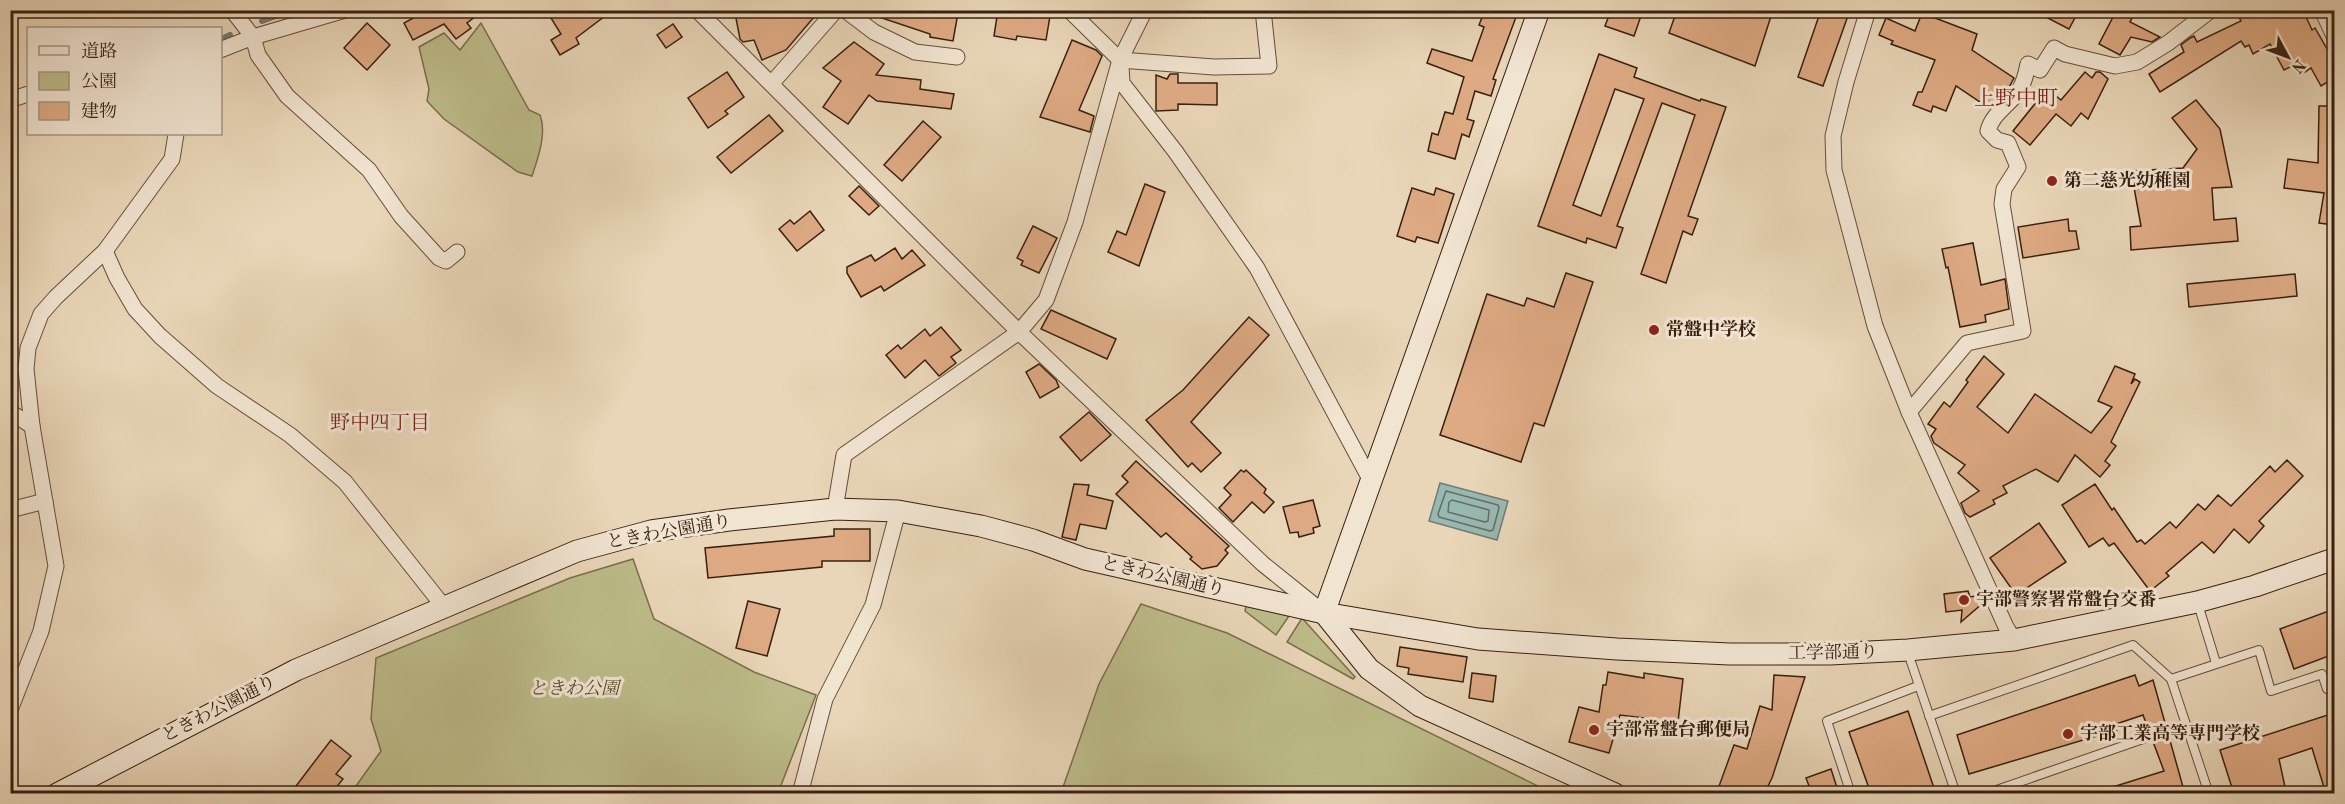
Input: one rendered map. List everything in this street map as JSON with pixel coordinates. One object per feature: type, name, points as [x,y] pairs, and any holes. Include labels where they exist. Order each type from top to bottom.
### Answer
[{"type":"street","points":[[232,10],[253,37],[258,55],[287,96],[369,170],[401,216],[438,258],[446,261],[457,252]]},
{"type":"street","points":[[222,49],[253,37],[345,10]]},
{"type":"street","points":[[697,10],[1019,332],[1263,564],[1324,613],[1369,669],[1420,706],[1615,794]]},
{"type":"street","points":[[772,83],[836,10]]},
{"type":"street","points":[[845,10],[874,32],[915,52],[957,57]]},
{"type":"street","points":[[1070,10],[1120,60],[1122,83],[1182,160],[1257,267],[1371,481]]},
{"type":"street","points":[[836,509],[844,455],[1019,332],[1046,300],[1075,222],[1120,60],[1145,10]]},
{"type":"street","points":[[1120,60],[1214,66],[1269,66],[1263,10]]},
{"type":"street","points":[[1324,613],[1539,10]]},
{"type":"street","points":[[1868,10],[1846,81],[1833,136],[1834,170],[1875,326],[1909,412],[2006,627],[2014,640]]},
{"type":"street","points":[[1909,412],[1967,343],[2023,331],[2002,204],[2004,189],[2018,167],[2008,143],[1997,140],[1988,131],[1996,114],[2019,91],[2028,64],[2040,70],[2054,48],[2065,54],[2115,66],[2137,62],[2168,43],[2211,10]]},
{"type":"street","points":[[2322,10],[2334,36]]},
{"type":"street","points":[[10,100],[27,94]]},
{"type":"street","points":[[10,710],[41,630],[56,566],[32,426],[26,369],[33,330],[41,314],[56,297],[105,251],[172,159],[176,135]]},
{"type":"street","points":[[105,251],[135,309],[160,336],[217,386],[290,435],[345,482],[444,607]]},
{"type":"street","points":[[10,412],[32,426]]},
{"type":"street","points":[[10,510],[45,501]]},
{"type":"street","name":"ときわ公園通り","points":[[57,794],[296,670],[577,551],[651,531],[836,509],[898,511],[981,526],[1033,540],[1085,559],[1324,613]]},
{"type":"street","points":[[800,794],[825,699],[873,604],[898,511]]},
{"type":"street","name":"工学部通り","points":[[1324,613],[1478,639],[1617,649],[1730,654],[1830,654],[1908,650],[2014,640],[2197,602],[2255,586],[2334,559]]},
{"type":"lane","points":[[2197,602],[2216,663]]},
{"type":"lane","points":[[1929,716],[2133,645],[2170,679],[2209,794]]},
{"type":"lane","points":[[1908,650],[1918,686],[1956,794]]},
{"type":"lane","points":[[2170,679],[2259,650],[2271,691],[2322,674],[2327,689],[2334,687]]},
{"type":"lane","points":[[1851,794],[1827,721],[1918,686]]},
{"type":"lane","points":[[1985,794],[2143,739]]},
{"type":"green space","points":[[481,23],[529,110],[540,115],[543,130],[532,176],[518,172],[444,119],[427,101],[429,89],[419,47],[444,33],[460,50]]},
{"type":"green space","name":"ときわ公園","points":[[633,559],[654,619],[754,672],[816,695],[778,793],[351,793],[381,751],[371,719],[376,658],[570,578]]},
{"type":"green space","points":[[1141,604],[1227,633],[1552,793],[1061,793],[1099,684]]},
{"type":"green space","points":[[1246,606],[1289,616],[1276,635],[1245,611]]},
{"type":"green space","points":[[1302,618],[1355,677],[1353,679],[1287,642]]},
{"type":"water","points":[[1440,483],[1508,501],[1497,540],[1429,521]]},
{"type":"building","points":[[428,10],[484,10],[467,23],[471,28],[456,39],[444,24],[413,40],[404,23]]},
{"type":"building","points":[[546,10],[613,10],[576,38],[579,44],[560,55],[551,40],[561,34]]},
{"type":"building","points":[[748,10],[820,10],[786,50],[762,60],[754,40],[743,42],[740,39],[735,13]]},
{"type":"building","points":[[868,10],[945,10],[958,13],[953,41],[930,37],[930,34],[867,13]]},
{"type":"building","points":[[998,10],[1051,10],[1046,40],[1017,36],[1016,40],[994,36]]},
{"type":"building","points":[[1485,10],[1500,10],[1516,17],[1493,79],[1496,80],[1491,96],[1475,91],[1467,119],[1474,121],[1469,137],[1462,134],[1455,159],[1428,151],[1432,133],[1438,135],[1445,112],[1453,114],[1464,77],[1427,63],[1432,49],[1472,61],[1484,27],[1479,25]]},
{"type":"building","points":[[1611,10],[1643,10],[1634,36],[1605,26]]},
{"type":"building","points":[[1677,10],[1773,10],[1755,66],[1669,33]]},
{"type":"building","points":[[1821,10],[1850,10],[1823,86],[1798,77]]},
{"type":"building","points":[[2032,10],[2079,10],[2069,29]]},
{"type":"building","points":[[2117,10],[2136,10],[2130,22],[2160,37],[2152,42],[2131,37],[2120,55],[2099,44],[2113,17],[2110,12],[2115,14]]},
{"type":"building","points":[[2235,10],[2303,10],[2312,30],[2315,28],[2334,61],[2334,78],[2321,86],[2311,68],[2305,72],[2296,64],[2284,70],[2270,44],[2253,54],[2249,45],[2245,47],[2241,41],[2160,92],[2149,74],[2184,52],[2181,45],[2190,38],[2194,36],[2197,42],[2241,21]]},
{"type":"building","points":[[1922,13],[1977,34],[1972,50],[2014,78],[2007,91],[1989,108],[1956,86],[1946,111],[1933,106],[1931,112],[1913,105],[1918,92],[1922,92],[1935,60],[1891,44],[1893,41],[1879,35],[1886,18],[1915,31]]},
{"type":"building","points":[[367,23],[390,45],[367,70],[344,48]]},
{"type":"building","points":[[673,24],[682,37],[666,48],[657,35]]},
{"type":"building","points":[[1072,40],[1096,50],[1102,56],[1079,110],[1094,116],[1090,132],[1040,117]]},
{"type":"building","points":[[854,42],[884,64],[876,75],[921,80],[920,89],[954,94],[951,109],[877,101],[869,95],[848,124],[823,107],[841,81],[823,68]]},
{"type":"building","points":[[1599,54],[1637,68],[1634,77],[1700,101],[1701,99],[1726,107],[1688,216],[1698,219],[1692,235],[1683,231],[1666,283],[1641,274],[1695,115],[1662,103],[1617,226],[1623,228],[1616,248],[1587,238],[1586,243],[1538,226]],"holes":[[[1615,89],[1644,99],[1601,216],[1573,205]]]},
{"type":"building","points":[[727,72],[744,97],[725,111],[728,114],[708,128],[688,98]]},
{"type":"building","points":[[2085,72],[2092,78],[2096,72],[2100,72],[2108,79],[2088,119],[2081,113],[2071,126],[2056,114],[2030,145],[2013,131],[2047,89],[2061,100]]},
{"type":"building","points":[[1170,74],[1178,74],[1178,83],[1217,83],[1217,105],[1178,104],[1178,110],[1156,111],[1156,75],[1167,79]]},
{"type":"building","points":[[2196,100],[2220,129],[2232,187],[2212,188],[2214,220],[2236,218],[2238,241],[2131,250],[2130,227],[2141,226],[2131,171],[2183,168],[2197,149],[2172,118]]},
{"type":"building","points":[[2319,106],[2334,106],[2334,225],[2319,223],[2324,193],[2284,188],[2288,159],[2318,163]]},
{"type":"building","points":[[769,115],[783,131],[731,173],[717,157]]},
{"type":"building","points":[[923,121],[941,137],[902,181],[884,165]]},
{"type":"building","points":[[1145,184],[1165,192],[1139,266],[1108,252],[1117,231],[1126,235]]},
{"type":"building","points":[[859,186],[879,206],[869,215],[849,196]]},
{"type":"building","points":[[1412,188],[1434,195],[1436,188],[1454,194],[1438,243],[1417,237],[1415,242],[1397,236]]},
{"type":"building","points":[[810,211],[824,230],[797,251],[779,229],[790,220],[794,224]]},
{"type":"building","points":[[2068,219],[2069,231],[2076,231],[2079,249],[2023,258],[2018,227]]},
{"type":"building","points":[[1033,226],[1057,238],[1039,273],[1021,265],[1023,261],[1017,258]]},
{"type":"building","points":[[1973,243],[1981,285],[2005,279],[2009,309],[1985,315],[1986,322],[1960,327],[1942,249]]},
{"type":"building","points":[[895,248],[902,259],[912,250],[925,265],[884,291],[881,286],[861,297],[847,273],[847,267],[871,255],[875,261]]},
{"type":"building","points":[[1566,273],[1593,282],[1544,426],[1534,423],[1521,462],[1440,435],[1487,294],[1524,306],[1527,298],[1554,307]]},
{"type":"building","points":[[2295,274],[2297,296],[2189,307],[2187,284]]},
{"type":"building","points":[[1051,310],[1116,339],[1107,359],[1041,329]]},
{"type":"building","points":[[1249,317],[1269,335],[1191,422],[1221,453],[1201,472],[1192,463],[1188,467],[1146,420],[1183,390]]},
{"type":"building","points":[[941,327],[961,350],[951,357],[956,363],[939,376],[925,360],[905,378],[886,355],[898,345],[901,349],[925,329],[930,336]]},
{"type":"building","points":[[1984,356],[2004,374],[1977,407],[2008,433],[2035,394],[2091,433],[2112,407],[2098,401],[2115,366],[2135,374],[2131,384],[2135,379],[2140,382],[2111,442],[2116,446],[2105,461],[2110,465],[2100,477],[2075,455],[2058,482],[2036,469],[2003,486],[2007,493],[1993,500],[1995,504],[1970,517],[1965,513],[1961,503],[1979,491],[1958,473],[1965,465],[1934,443],[1931,436],[1936,429],[1928,424],[1944,402],[1950,407]]},
{"type":"building","points":[[1039,364],[1056,380],[1059,387],[1040,398],[1026,372]]},
{"type":"building","points":[[1089,412],[1111,435],[1081,461],[1060,437]]},
{"type":"building","points":[[2287,460],[2303,476],[2259,521],[2264,526],[2249,543],[2234,529],[2214,553],[2202,542],[2166,573],[2169,576],[2150,591],[2114,543],[2109,546],[2103,538],[2089,547],[2062,505],[2095,484],[2137,542],[2141,540],[2145,544],[2170,522],[2176,528],[2198,504],[2205,510],[2218,495],[2231,506],[2270,466],[2275,472]]},
{"type":"building","points":[[1136,461],[1229,546],[1225,550],[1228,553],[1217,566],[1202,569],[1166,533],[1161,537],[1116,494],[1128,482],[1122,476]]},
{"type":"building","points":[[1241,470],[1244,472],[1246,470],[1266,489],[1264,493],[1274,502],[1264,513],[1252,502],[1233,522],[1219,508],[1231,495],[1224,488]]},
{"type":"building","points":[[1074,484],[1089,485],[1087,495],[1113,501],[1106,529],[1080,524],[1076,540],[1062,537]]},
{"type":"building","points":[[1313,500],[1320,526],[1313,528],[1314,533],[1299,537],[1298,532],[1290,533],[1283,507]]},
{"type":"building","points":[[2039,523],[2066,562],[2016,595],[1990,558]]},
{"type":"building","points":[[834,529],[870,529],[870,561],[822,561],[822,567],[708,578],[705,548],[834,536]]},
{"type":"building","name":"宇部警察署常盤台交番","points":[[1968,591],[1970,597],[1981,595],[1984,602],[1961,622],[1962,610],[1946,612],[1944,594]]},
{"type":"building","points":[[748,601],[780,609],[767,656],[736,648]]},
{"type":"building","points":[[2334,609],[2334,654],[2294,669],[2280,629]]},
{"type":"building","points":[[1400,647],[1467,657],[1463,682],[1408,674],[1409,668],[1397,666]]},
{"type":"building","points":[[1608,672],[1644,678],[1644,673],[1683,679],[1678,722],[1620,715],[1609,753],[1569,742],[1579,707],[1599,712],[1603,685],[1606,685]]},
{"type":"building","points":[[1472,673],[1496,676],[1493,702],[1469,698]]},
{"type":"building","points":[[1774,675],[1805,677],[1772,778],[1764,794],[1730,794],[1718,789],[1734,745],[1747,749],[1760,706],[1772,710]]},
{"type":"building","points":[[2135,675],[2139,686],[2153,680],[2185,794],[2104,794],[2103,790],[2164,771],[2143,715],[2116,724],[2117,730],[1969,774],[1957,735]]},
{"type":"building","points":[[1908,711],[1936,794],[1871,794],[1849,732]]},
{"type":"building","points":[[2334,713],[2334,794],[2326,794],[2312,748],[2279,759],[2285,787],[2260,794],[2234,794],[2220,750]]},
{"type":"building","points":[[331,740],[351,756],[336,774],[343,779],[331,794],[290,794]]},
{"type":"building","points":[[1831,769],[1839,794],[1812,794],[1806,778]]},
{"type":"waterway","points":[[262,21],[292,10]]},
{"type":"waterway","points":[[222,39],[230,35]]},
{"type":"place","name":"第二慈光幼稚園","points":[[2052,181]]},
{"type":"place","name":"常盤中学校","points":[[1654,330]]},
{"type":"place","name":"宇部警察署常盤台交番","points":[[1964,600]]},
{"type":"place","name":"宇部常盤台郵便局","points":[[1594,730]]},
{"type":"place","name":"宇部工業高等専門学校","points":[[2068,734]]},
{"type":"district","name":"上野中町","points":[[2016,99]]},
{"type":"district","name":"野中四丁目","points":[[380,424]]}]
